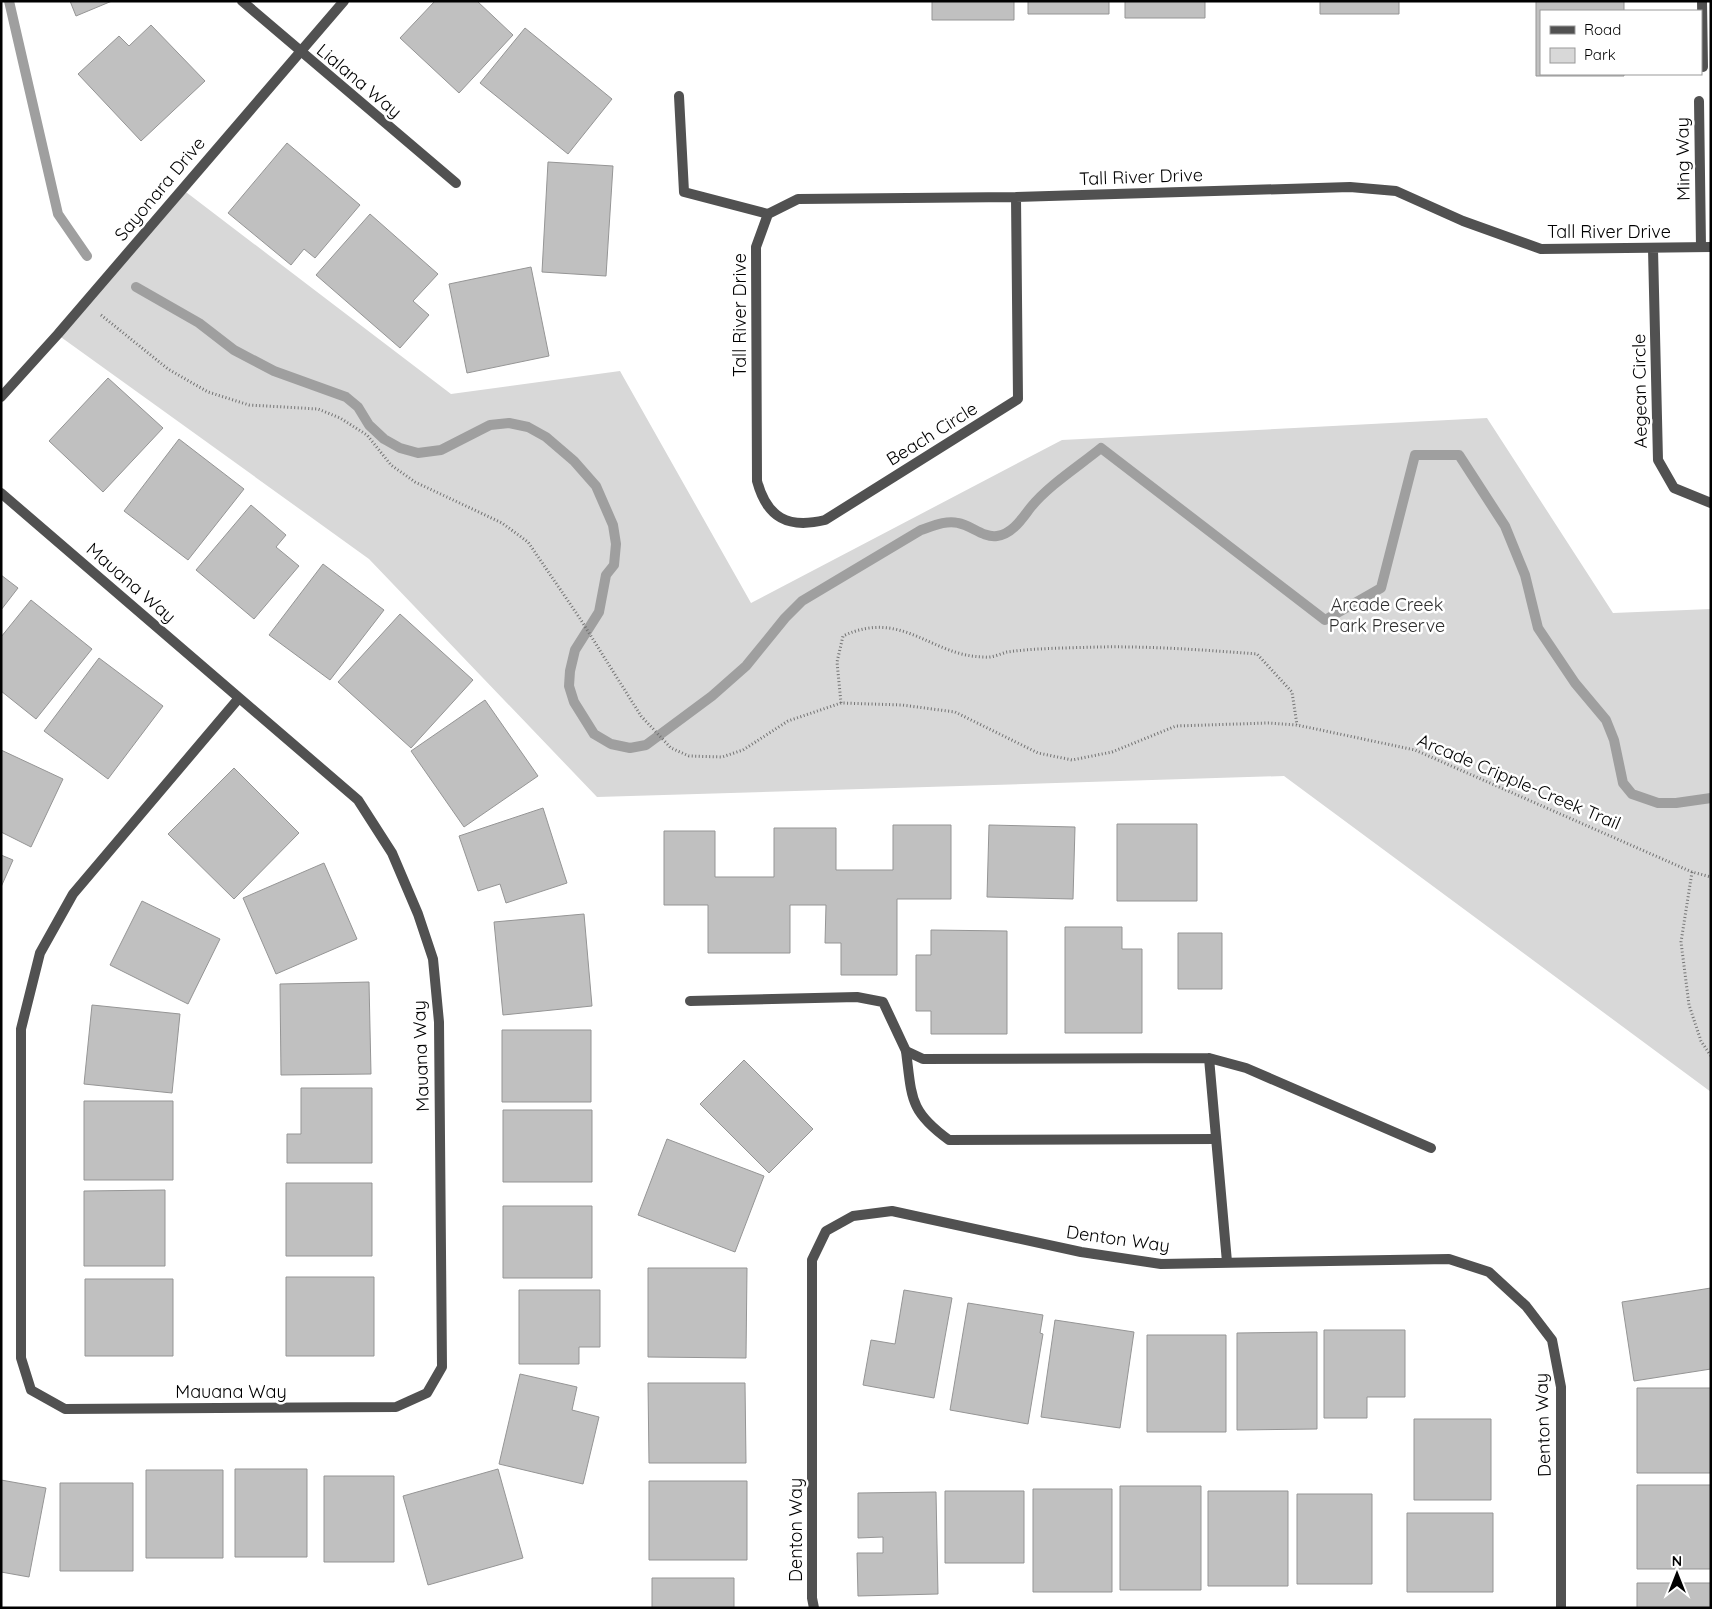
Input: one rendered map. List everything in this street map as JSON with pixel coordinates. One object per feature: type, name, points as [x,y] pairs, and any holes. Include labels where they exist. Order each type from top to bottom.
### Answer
[{"type":"street","name":"Lialana Way","points":[[242,1],[456,183]]},
{"type":"street","name":"Sayonara Drive","points":[[1,397],[344,1]]},
{"type":"street","points":[[1702,1],[1703,67]]},
{"type":"street","points":[[679,96],[684,192],[768,214]]},
{"type":"street","name":"Ming Way","points":[[1699,101],[1706,247]]},
{"type":"street","name":"Tall River Drive","points":[[756,416],[756,247],[768,214],[798,199],[1016,197],[1350,186],[1396,191],[1462,221],[1541,249],[1706,247]]},
{"type":"street","name":"Beach Circle","points":[[756,416],[757,481],[762,499],[776,515],[787,521],[806,524],[825,520],[1018,399],[1016,197]]},
{"type":"street","name":"Aegean Circle","points":[[1653,249],[1658,460],[1674,488],[1711,503]]},
{"type":"street","name":"Mauana Way","points":[[1,493],[358,800],[392,854],[418,914],[433,959],[439,1022],[442,1367],[427,1393],[396,1407],[64,1409],[31,1390],[21,1358],[21,1029],[40,953],[73,894],[239,698]]},
{"type":"street","points":[[690,1001],[857,997],[883,1002],[906,1052],[913,1102],[927,1124],[949,1140],[1216,1139]]},
{"type":"street","points":[[906,1052],[923,1060],[1209,1058],[1246,1068],[1431,1148]]},
{"type":"street","points":[[1209,1058],[1227,1262]]},
{"type":"street","name":"Denton Way","points":[[814,1608],[812,1598],[812,1260],[826,1231],[854,1216],[892,1211],[1081,1252],[1160,1264],[1449,1258],[1489,1272],[1526,1306],[1552,1340],[1561,1387],[1561,1608]]},
{"type":"path","name":"Arcade Cripple-Creek Trail","points":[[85,302],[168,369],[208,392],[249,405],[318,409],[340,418],[367,435],[391,465],[415,482],[502,524],[528,542],[579,617],[641,716],[671,748],[689,756],[722,757],[743,750],[788,722],[841,703],[902,705],[955,712],[1038,753],[1072,760],[1112,752],[1176,726],[1268,722],[1297,725],[1415,750],[1692,872],[1711,877]]},
{"type":"path","points":[[841,703],[837,662],[844,636],[859,628],[883,626],[912,633],[958,652],[985,658],[1007,652],[1098,648],[1179,648],[1257,654],[1292,692],[1297,725]]},
{"type":"path","points":[[1692,872],[1681,942],[1689,1005],[1701,1041],[1711,1056]]},
{"type":"green space","name":"Arcade Creek Park Preserve","points":[[182,189],[451,394],[620,371],[751,603],[1062,440],[1487,418],[1613,613],[1711,609],[1711,1092],[1284,776],[597,797],[369,559],[58,335]]},
{"type":"building","points":[[70,1],[112,1],[76,16]]},
{"type":"building","points":[[435,1],[477,1],[513,35],[459,93],[400,38]]},
{"type":"building","points":[[932,1],[1014,1],[1014,20],[932,20]]},
{"type":"building","points":[[1028,1],[1109,1],[1109,14],[1028,14]]},
{"type":"building","points":[[1125,1],[1205,1],[1205,18],[1125,18]]},
{"type":"building","points":[[1320,1],[1399,1],[1399,14],[1320,14]]},
{"type":"building","points":[[1536,1],[1624,1],[1624,10],[1540,10],[1540,75],[1624,76],[1536,76]]},
{"type":"building","points":[[151,25],[205,81],[141,141],[78,74],[119,36],[129,46]]},
{"type":"building","points":[[525,28],[612,99],[568,154],[480,83]]},
{"type":"building","points":[[287,143],[360,205],[315,258],[304,249],[291,265],[228,213]]},
{"type":"building","points":[[548,162],[613,166],[606,276],[542,272]]},
{"type":"building","points":[[370,214],[438,274],[413,301],[429,315],[400,348],[316,275]]},
{"type":"building","points":[[531,267],[549,356],[467,373],[449,284]]},
{"type":"building","points":[[108,378],[163,428],[103,492],[49,441]]},
{"type":"building","points":[[179,439],[244,489],[188,560],[124,511]]},
{"type":"building","points":[[251,505],[286,535],[276,547],[299,566],[254,619],[196,570]]},
{"type":"building","points":[[323,564],[384,610],[330,680],[269,635]]},
{"type":"building","points":[[1,575],[18,588],[1,610]]},
{"type":"building","points":[[31,600],[92,649],[36,719],[1,691],[1,637]]},
{"type":"building","points":[[400,614],[473,680],[411,748],[338,682]]},
{"type":"building","points":[[99,658],[163,706],[108,779],[44,731]]},
{"type":"building","points":[[485,700],[538,776],[464,827],[411,751]]},
{"type":"building","points":[[1,750],[63,779],[31,847],[1,832]]},
{"type":"building","points":[[234,768],[299,833],[234,899],[168,834]]},
{"type":"building","points":[[543,808],[567,883],[506,903],[500,884],[478,891],[459,836]]},
{"type":"building","points":[[1117,824],[1197,824],[1197,901],[1117,901]]},
{"type":"building","points":[[893,825],[951,825],[951,899],[897,899],[897,975],[841,975],[841,943],[825,943],[826,905],[790,905],[790,953],[708,953],[708,905],[664,905],[664,831],[715,831],[715,877],[774,877],[774,828],[836,828],[836,870],[893,870]]},
{"type":"building","points":[[989,825],[1075,827],[1073,899],[987,897]]},
{"type":"building","points":[[1,855],[13,860],[1,887]]},
{"type":"building","points":[[324,863],[357,939],[276,974],[243,898]]},
{"type":"building","points":[[142,901],[220,939],[188,1004],[110,965]]},
{"type":"building","points":[[584,914],[592,1006],[503,1015],[494,922]]},
{"type":"building","points":[[1065,927],[1122,927],[1122,949],[1142,949],[1142,1033],[1065,1033]]},
{"type":"building","points":[[931,930],[1007,931],[1007,1034],[931,1034],[931,1011],[916,1011],[916,955],[931,955]]},
{"type":"building","points":[[1178,933],[1222,933],[1222,989],[1178,989]]},
{"type":"building","points":[[369,982],[371,1074],[281,1075],[280,984]]},
{"type":"building","points":[[92,1005],[180,1014],[172,1093],[84,1084]]},
{"type":"building","points":[[502,1030],[591,1030],[591,1102],[502,1102]]},
{"type":"building","points":[[744,1060],[813,1129],[769,1173],[700,1104]]},
{"type":"building","points":[[301,1088],[372,1088],[372,1163],[287,1163],[287,1134],[301,1134]]},
{"type":"building","points":[[84,1101],[173,1101],[173,1180],[84,1180]]},
{"type":"building","points":[[503,1110],[592,1110],[592,1182],[503,1182]]},
{"type":"building","points":[[667,1139],[764,1176],[735,1252],[638,1215]]},
{"type":"building","points":[[286,1183],[372,1183],[372,1256],[286,1256]]},
{"type":"building","points":[[165,1190],[165,1266],[84,1266],[84,1191]]},
{"type":"building","points":[[503,1206],[592,1206],[592,1278],[503,1278]]},
{"type":"building","points":[[648,1268],[747,1268],[746,1358],[648,1357]]},
{"type":"building","points":[[286,1277],[374,1277],[374,1356],[286,1356]]},
{"type":"building","points":[[85,1279],[173,1279],[173,1356],[85,1356]]},
{"type":"building","points":[[1711,1288],[1711,1369],[1634,1381],[1622,1302]]},
{"type":"building","points":[[519,1290],[600,1290],[600,1347],[579,1347],[579,1364],[519,1364]]},
{"type":"building","points":[[904,1290],[952,1298],[934,1398],[863,1385],[871,1340],[895,1344]]},
{"type":"building","points":[[968,1303],[1043,1315],[1040,1333],[1043,1334],[1028,1424],[950,1410]]},
{"type":"building","points":[[1055,1320],[1134,1332],[1120,1428],[1041,1417]]},
{"type":"building","points":[[1324,1330],[1405,1330],[1405,1397],[1367,1397],[1367,1418],[1324,1418]]},
{"type":"building","points":[[1317,1332],[1317,1429],[1237,1430],[1237,1333]]},
{"type":"building","points":[[1147,1335],[1226,1335],[1226,1432],[1147,1432]]},
{"type":"building","points":[[520,1374],[577,1387],[572,1410],[599,1417],[583,1484],[499,1464]]},
{"type":"building","points":[[648,1383],[745,1383],[746,1463],[649,1463]]},
{"type":"building","points":[[1637,1388],[1711,1388],[1711,1473],[1637,1473]]},
{"type":"building","points":[[1414,1419],[1491,1419],[1491,1500],[1414,1500]]},
{"type":"building","points":[[235,1469],[307,1469],[307,1557],[235,1557]]},
{"type":"building","points":[[498,1469],[523,1558],[428,1585],[403,1496]]},
{"type":"building","points":[[146,1470],[223,1470],[223,1558],[146,1558]]},
{"type":"building","points":[[324,1476],[394,1476],[394,1562],[324,1562]]},
{"type":"building","points":[[1,1480],[46,1488],[29,1577],[1,1572]]},
{"type":"building","points":[[649,1481],[747,1481],[747,1560],[649,1560]]},
{"type":"building","points":[[60,1483],[133,1483],[133,1571],[60,1571]]},
{"type":"building","points":[[1637,1485],[1711,1485],[1711,1569],[1637,1569]]},
{"type":"building","points":[[1120,1486],[1201,1486],[1201,1590],[1120,1590]]},
{"type":"building","points":[[1033,1489],[1112,1489],[1112,1592],[1033,1592]]},
{"type":"building","points":[[945,1491],[1024,1491],[1024,1563],[945,1563]]},
{"type":"building","points":[[1208,1491],[1288,1491],[1288,1586],[1208,1586]]},
{"type":"building","points":[[936,1492],[938,1594],[858,1596],[857,1553],[883,1553],[883,1537],[858,1538],[858,1493]]},
{"type":"building","points":[[1297,1494],[1372,1494],[1372,1584],[1297,1584]]},
{"type":"building","points":[[1407,1513],[1493,1513],[1493,1592],[1407,1592]]},
{"type":"building","points":[[652,1578],[734,1578],[734,1608],[652,1608]]},
{"type":"building","points":[[1637,1583],[1711,1583],[1711,1608],[1637,1608]]},
{"type":"waterway","points":[[9,1],[58,214],[87,256]]},
{"type":"waterway","points":[[136,287],[199,323],[234,350],[274,371],[346,397],[358,407],[369,425],[384,439],[400,448],[418,453],[441,450],[490,425],[509,423],[528,427],[546,437],[574,461],[596,486],[613,525],[616,544],[614,565],[606,575],[599,612],[575,650],[569,686],[574,702],[594,734],[611,744],[630,748],[646,745],[712,696],[746,666],[785,618],[802,601],[921,530],[949,522],[963,524],[992,536],[1003,535],[1013,529],[1046,491],[1101,448],[1325,620],[1381,588],[1415,455],[1459,455],[1505,526],[1525,575],[1538,628],[1575,683],[1606,720],[1614,740],[1623,783],[1632,794],[1658,803],[1676,803],[1711,798]]}]
